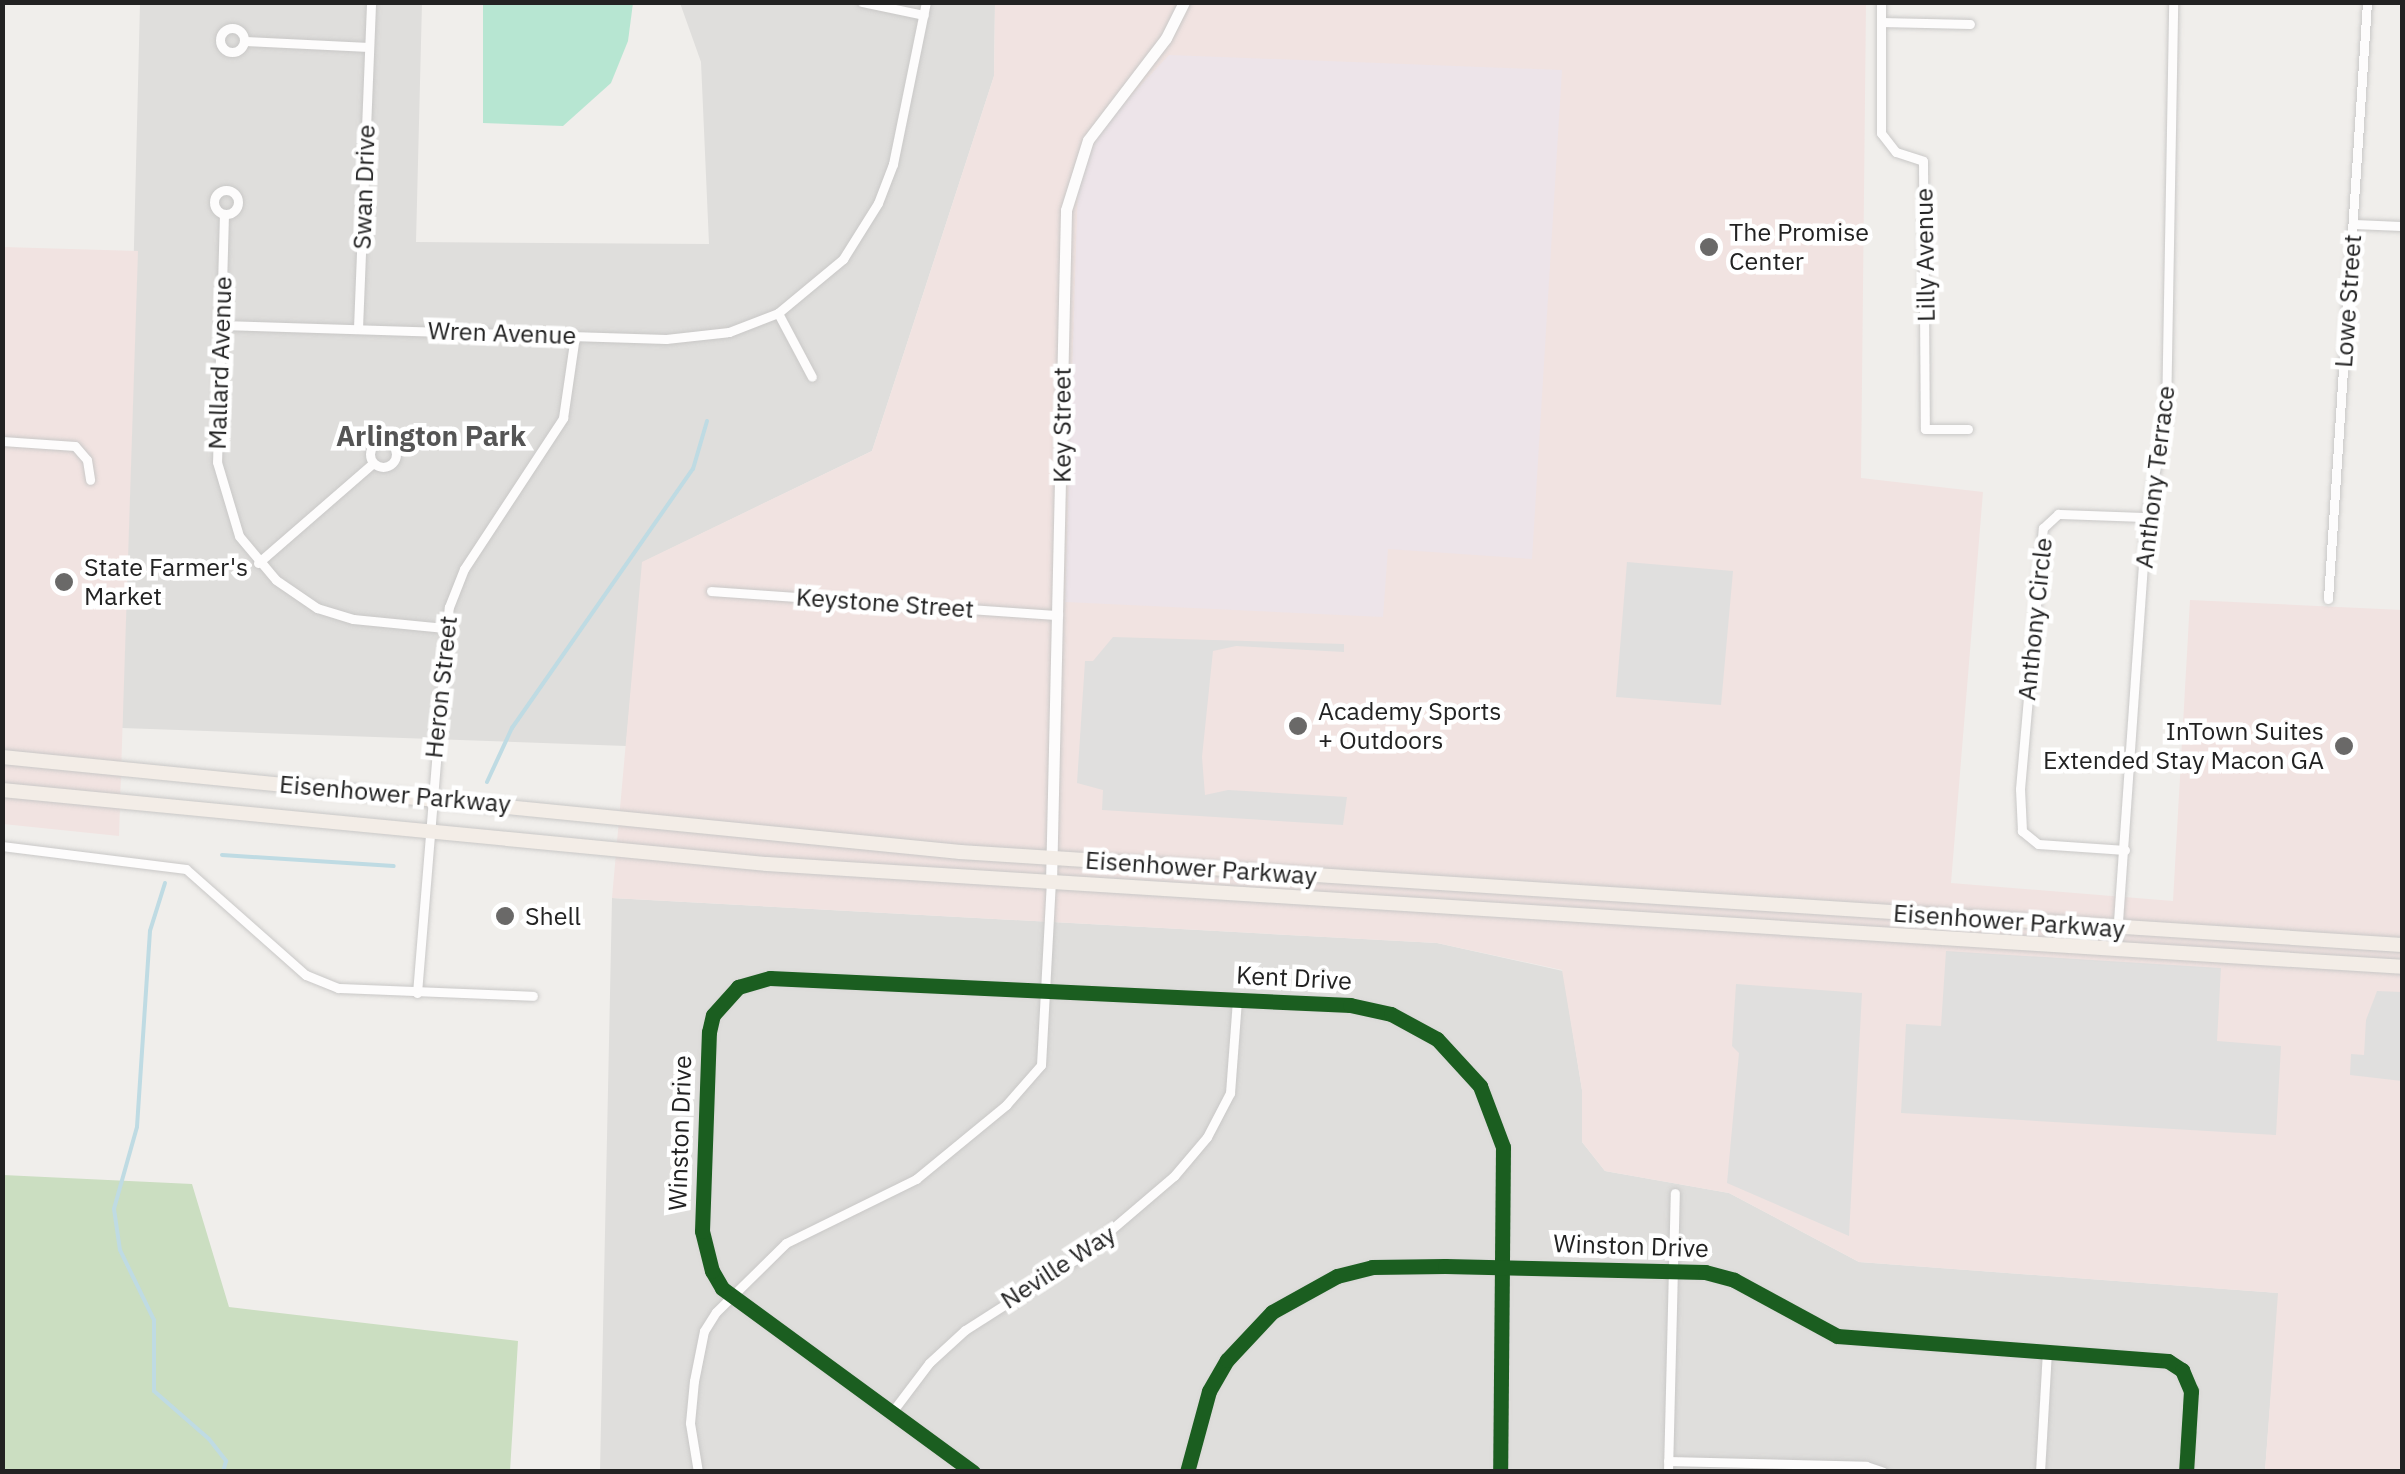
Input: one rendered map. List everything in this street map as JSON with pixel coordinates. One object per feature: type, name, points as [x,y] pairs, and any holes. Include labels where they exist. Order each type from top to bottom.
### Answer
[{"type":"main road","name":"Eisenhower Parkway","points":[[2,757],[1053,859],[2402,945]]},
{"type":"main road","name":"Eisenhower Parkway","points":[[2,790],[428,832],[1051,883],[2402,967]]},
{"type":"street","name":"Swan Drive","points":[[358,328],[371,2]]},
{"type":"street","points":[[862,2],[924,15]]},
{"type":"street","name":"Wren Avenue","points":[[222,325],[691,338],[778,313],[843,259],[878,203],[893,164],[926,2]]},
{"type":"street","name":"Key Street","points":[[1051,883],[1068,192],[1088,140],[1166,38],[1184,2]]},
{"type":"street","name":"Lilly Avenue","points":[[1881,2],[1881,132],[1896,152],[1923,161],[1925,428],[1968,429]]},
{"type":"street","name":"Anthony Terrace","points":[[2116,950],[2121,929],[2146,517],[2166,416],[2172,2]]},
{"type":"street","name":"Lowe Street","points":[[2328,599],[2366,2]]},
{"type":"street","points":[[1882,22],[1970,24]]},
{"type":"street","points":[[245,41],[369,47]]},
{"type":"street","name":"Mallard Avenue","points":[[224,214],[220,480],[239,536],[258,563],[297,597],[330,613],[445,628]]},
{"type":"street","points":[[2353,224],[2402,226]]},
{"type":"street","points":[[778,313],[812,377]]},
{"type":"street","name":"Heron Street","points":[[416,993],[445,628],[464,569],[564,418],[576,336]]},
{"type":"street","points":[[2,441],[75,446],[87,460],[90,480]]},
{"type":"street","points":[[258,563],[373,463]]},
{"type":"street","name":"Anthony Circle","points":[[2124,850],[2038,844],[2022,830],[2020,789],[2043,528],[2058,514],[2146,517]]},
{"type":"street","name":"Keystone Street","points":[[711,591],[1058,615]]},
{"type":"street","points":[[2,846],[150,860],[186,870],[306,975],[349,990],[533,996]]},
{"type":"street","points":[[698,1472],[690,1422],[700,1345],[733,1295],[809,1228],[916,1179],[1031,1081],[1042,1064],[1051,883]]},
{"type":"street","name":"Winston Drive","points":[[973,1472],[733,1295],[712,1271],[702,1231],[709,1032],[724,998],[738,987],[770,978],[1047,990]]},
{"type":"street","name":"Kent Drive","points":[[1047,990],[1370,1008],[1410,1022],[1457,1056],[1480,1086],[1499,1128],[1504,1267],[1500,1472]]},
{"type":"street","name":"Neville Way","points":[[892,1412],[929,1363],[965,1330],[1079,1257],[1174,1176],[1230,1094],[1237,1000]]},
{"type":"street","points":[[1676,1192],[1668,1466],[1883,1472]]},
{"type":"street","name":"Winston Drive","points":[[1186,1472],[1199,1413],[1227,1360],[1298,1294],[1372,1268],[1504,1267],[1720,1275],[1837,1336],[2178,1366],[2190,1391],[2186,1472]]},
{"type":"street","points":[[2040,1472],[2047,1352]]},
{"type":"shaded area","points":[[140,3],[422,3],[416,242],[709,244],[701,62],[680,3],[995,3],[994,76],[872,451],[643,562],[626,746],[122,728]]},
{"type":"shaded area","points":[[995,3],[1866,3],[1861,478],[1983,492],[1951,883],[2173,901],[2190,600],[2402,610],[2402,1471],[2265,1471],[2278,1293],[1859,1262],[1729,1193],[1605,1171],[1582,1142],[1582,1090],[1562,970],[1437,943],[612,898],[642,562],[872,451],[994,76]]},
{"type":"shaded area","points":[[1169,55],[1562,70],[1532,559],[1388,549],[1383,617],[1065,602],[1078,183],[1100,129]]},
{"type":"shaded area","points":[[3,247],[138,251],[119,836],[3,824]]},
{"type":"shaded area","points":[[1627,562],[1733,571],[1721,705],[1616,697]]},
{"type":"shaded area","points":[[1113,637],[1344,644],[1344,652],[1236,646],[1213,651],[1202,757],[1205,795],[1228,790],[1347,797],[1343,825],[1102,810],[1103,790],[1077,783],[1085,661],[1093,661]]},
{"type":"shaded area","points":[[612,898],[1437,943],[1563,971],[1582,1090],[1582,1142],[1605,1171],[1729,1193],[1859,1262],[2279,1293],[2265,1471],[600,1472]]},
{"type":"shaded area","points":[[1946,951],[2221,968],[2217,1041],[2281,1046],[2276,1135],[1901,1113],[1906,1024],[1941,1026]]},
{"type":"shaded area","points":[[1736,984],[1862,993],[1849,1236],[1727,1183],[1739,1053],[1732,1046]]},
{"type":"shaded area","points":[[2377,991],[2402,992],[2402,1081],[2350,1075],[2351,1054],[2364,1055],[2366,1020]]},
{"type":"green space","points":[[483,3],[633,3],[628,41],[611,83],[563,126],[483,123]]},
{"type":"green space","points":[[3,1175],[192,1184],[229,1307],[518,1341],[510,1471],[3,1471]]},
{"type":"waterway","points":[[487,782],[512,728],[693,469],[707,421]]},
{"type":"waterway","points":[[222,855],[394,866]]},
{"type":"waterway","points":[[165,883],[150,931],[137,1127],[114,1209],[120,1250],[154,1320],[154,1391],[209,1439],[226,1461],[223,1472]]},
{"type":"cycle path","points":[[973,1472],[722,1288],[712,1271],[702,1231],[709,1032],[713,1015],[738,987],[770,978],[1350,1005],[1391,1014],[1437,1039],[1480,1086],[1503,1147],[1500,1472]]},
{"type":"cycle path","points":[[1187,1472],[1209,1391],[1227,1360],[1272,1312],[1337,1276],[1372,1267],[1445,1266],[1705,1272],[1734,1280],[1837,1336],[2168,1361],[2182,1370],[2191,1391],[2186,1472]]},
{"type":"place","name":"The Promise Center","points":[[1709,247]]},
{"type":"place","name":"State Farmer's Market","points":[[64,582]]},
{"type":"place","name":"Academy Sports + Outdoors","points":[[1298,726]]},
{"type":"place","name":"InTown Suites Extended Stay Macon GA","points":[[2344,746]]},
{"type":"place","name":"Shell","points":[[505,916]]},
{"type":"district","name":"Arlington Park","points":[[431,436]]}]
